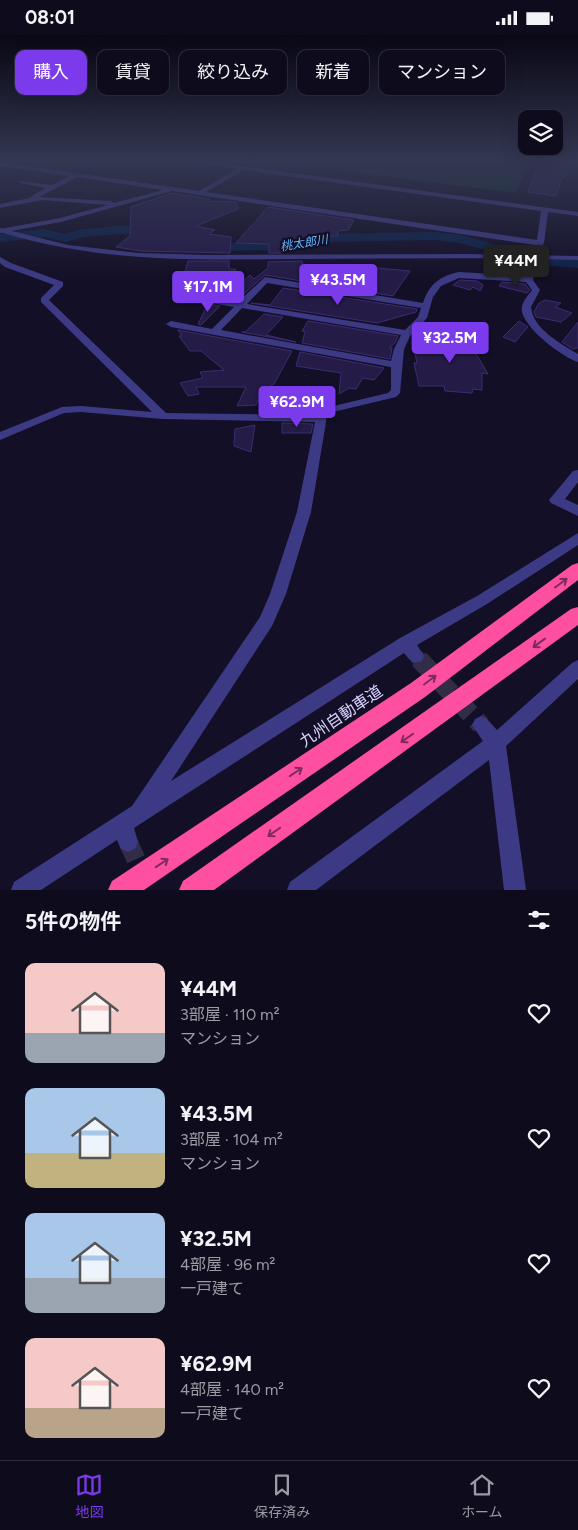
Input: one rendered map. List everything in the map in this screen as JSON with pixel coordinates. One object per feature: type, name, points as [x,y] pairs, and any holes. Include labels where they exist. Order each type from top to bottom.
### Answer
[{"type":"highway","name":"九州自動車道","points":[[121,890],[418,690],[578,570]]},
{"type":"highway","points":[[192,890],[578,615]]},
{"type":"street","points":[[0,206],[28,201]]},
{"type":"street","points":[[74,201],[119,205]]},
{"type":"street","points":[[0,230],[61,220],[133,201]]},
{"type":"street","points":[[254,201],[540,243]]},
{"type":"street","points":[[485,201],[578,214]]},
{"type":"street","points":[[529,280],[535,257],[533,254],[540,243],[545,209]]},
{"type":"street","points":[[0,230],[58,246],[96,252],[144,256],[578,258]]},
{"type":"street","points":[[0,259],[8,265],[60,284],[44,300],[163,416]]},
{"type":"street","points":[[129,826],[266,621],[278,594],[304,512],[320,419],[329,410],[392,395],[396,391],[395,365],[399,348],[407,333],[424,315],[429,296],[436,285],[450,276],[516,276],[529,280],[536,290],[526,307],[526,314],[531,323],[578,359]]},
{"type":"street","points":[[214,332],[266,280],[426,306]]},
{"type":"street","points":[[197,299],[407,333]]},
{"type":"street","points":[[171,324],[395,365]]},
{"type":"street","points":[[0,436],[62,411],[94,409],[163,416],[320,419]]},
{"type":"street","points":[[578,474],[556,500],[578,511]]},
{"type":"street","points":[[22,890],[129,826],[411,650],[482,600],[578,538]]},
{"type":"street","points":[[298,890],[496,743],[578,668]]},
{"type":"street","points":[[481,725],[496,743],[515,890]]},
{"type":"building","points":[[149,201],[236,202],[238,209],[196,226],[215,230],[209,234],[231,237],[230,253],[141,251],[116,247],[130,236],[131,207]]},
{"type":"building","points":[[268,207],[354,220],[348,230],[338,231],[338,236],[313,236],[282,253],[269,253],[269,244],[236,243]]},
{"type":"building","points":[[188,261],[229,261],[229,269],[236,269],[233,279],[183,278]]},
{"type":"building","points":[[302,261],[304,270],[323,272],[326,269],[336,276],[362,279],[366,267],[410,271],[393,296],[265,275],[237,300],[225,298],[250,275],[254,279],[268,268],[268,262]]},
{"type":"building","points":[[517,261],[520,261],[525,274],[508,273]]},
{"type":"building","points":[[460,280],[477,281],[483,285],[480,291],[473,287],[470,290],[453,285]]},
{"type":"building","points":[[502,282],[525,284],[530,290],[527,293],[499,286]]},
{"type":"building","points":[[283,288],[417,309],[416,312],[377,323],[251,303],[270,305]]},
{"type":"building","points":[[545,300],[561,303],[555,307],[572,313],[561,322],[536,317],[534,312],[539,303]]},
{"type":"building","points":[[208,304],[220,306],[201,325],[198,324]]},
{"type":"building","points":[[264,314],[283,317],[266,335],[296,342],[242,332],[245,332]]},
{"type":"building","points":[[308,321],[398,336],[395,343],[389,348],[392,348],[390,359],[302,343],[305,332],[302,331]]},
{"type":"building","points":[[519,321],[528,327],[515,342],[503,337]]},
{"type":"building","points":[[578,322],[578,348],[573,349],[562,342]]},
{"type":"building","points":[[438,329],[462,330],[488,374],[482,373],[482,390],[473,389],[472,393],[445,391],[444,386],[419,386],[414,363],[417,363],[414,349],[431,350],[433,341],[442,341]]},
{"type":"building","points":[[178,330],[292,351],[274,384],[262,390],[256,405],[237,406],[246,387],[196,387],[199,394],[188,396],[180,383],[203,378],[200,372],[224,370],[201,351],[190,351],[179,336],[182,336]]},
{"type":"building","points":[[300,352],[384,368],[374,380],[363,378],[356,389],[349,388],[339,394],[341,373],[296,366]]},
{"type":"building","points":[[290,390],[305,392],[306,403],[287,404]]},
{"type":"building","points":[[282,423],[313,424],[311,433],[282,433]]},
{"type":"building","points":[[255,425],[251,452],[234,446],[235,429]]},
{"type":"waterway","name":"桃太郎川","points":[[0,238],[44,233],[65,238],[83,233],[117,230],[160,231]]},
{"type":"waterway","name":"桃太郎川","points":[[201,239],[211,244],[228,247],[261,246],[289,248],[327,238],[434,236],[461,239],[540,261],[578,264]]},
{"type":"tunnel","points":[[416,656],[419,659]]},
{"type":"tunnel","points":[[419,659],[481,725]]},
{"type":"tunnel","points":[[128,842],[150,890]]}]
